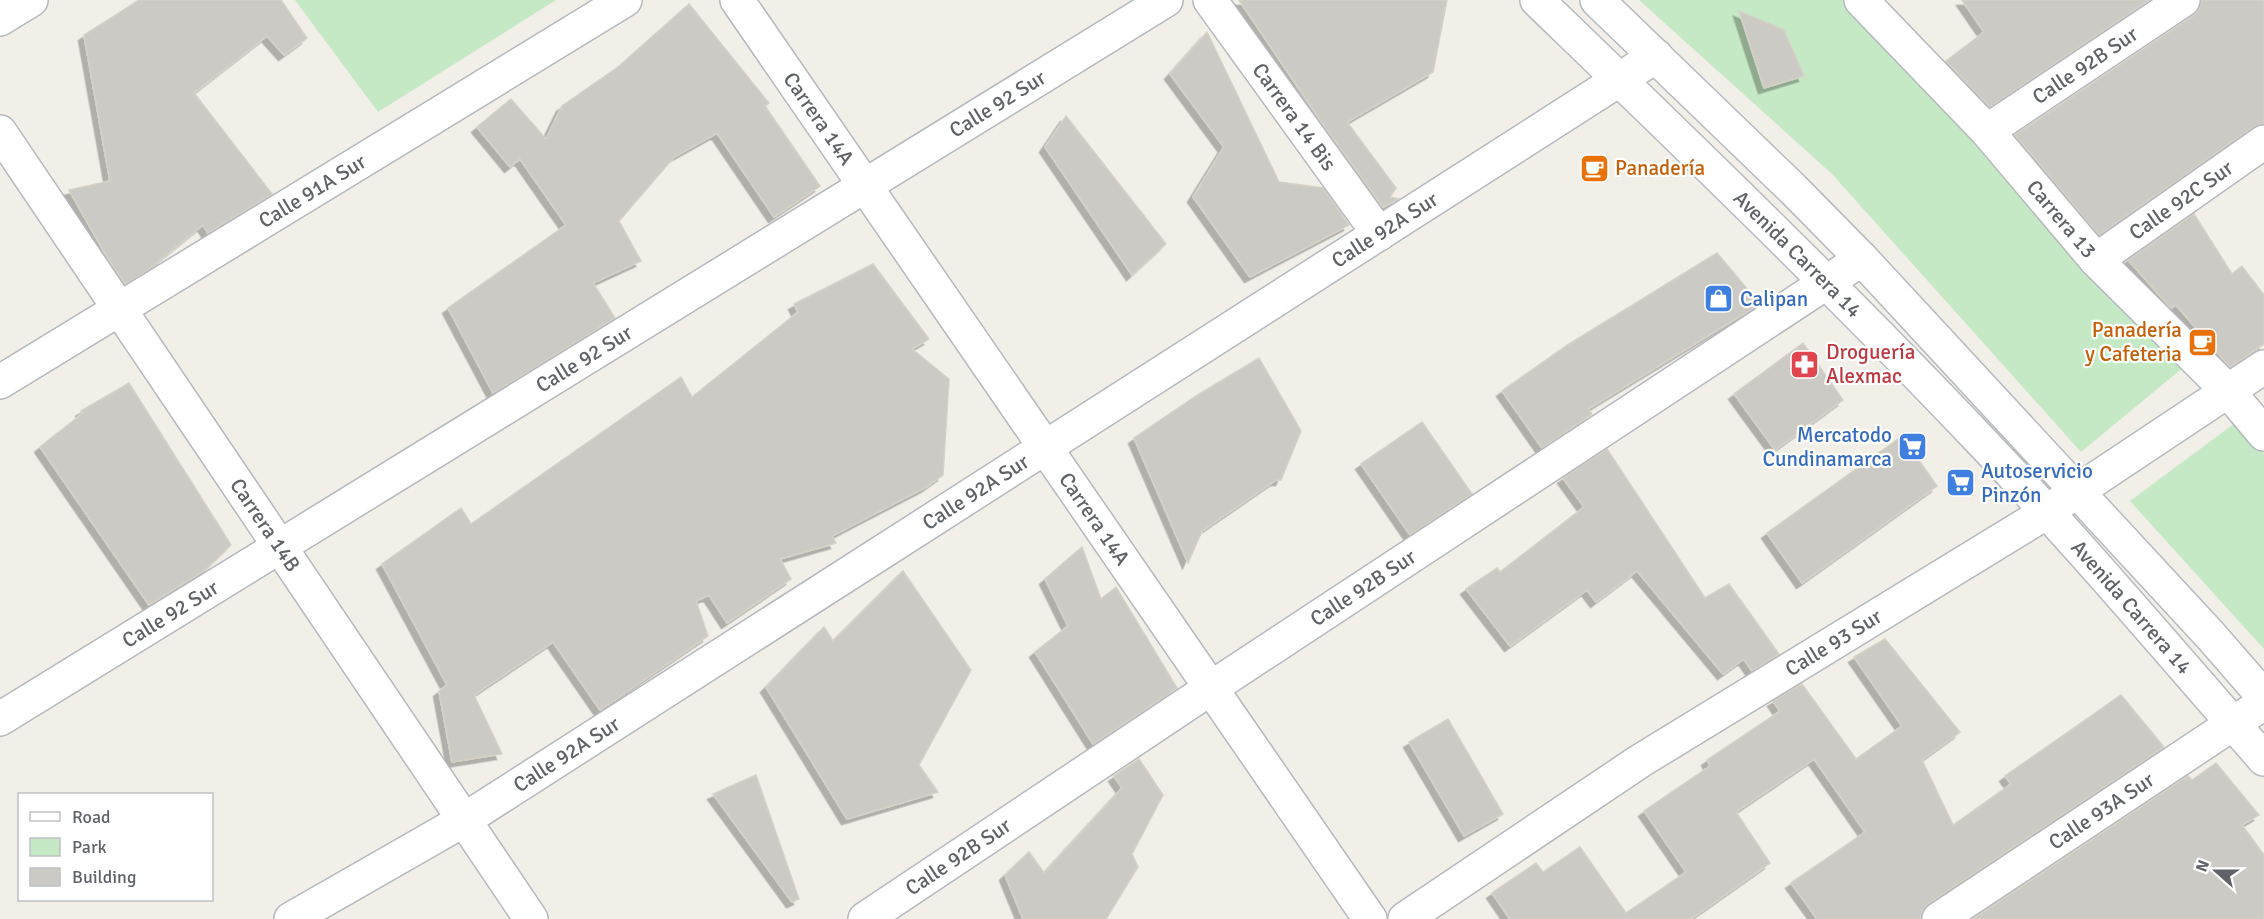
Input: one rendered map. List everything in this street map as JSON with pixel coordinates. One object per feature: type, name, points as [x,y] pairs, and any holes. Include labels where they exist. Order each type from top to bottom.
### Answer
[{"type":"street","points":[[0,19],[32,0]]},
{"type":"street","name":"Calle 91A Sur","points":[[0,382],[624,0]]},
{"type":"street","name":"Carrera 14A","points":[[737,0],[1370,919]]},
{"type":"street","name":"Calle 92 Sur","points":[[0,719],[1166,0]]},
{"type":"street","name":"Carrera 14 Bis","points":[[1210,0],[1379,234]]},
{"type":"street","name":"Avenida Carrera 14","points":[[1537,0],[1827,282],[2047,512],[2264,759]]},
{"type":"street","name":"Avenida Carrera 14","points":[[1597,0],[1793,189],[1862,259],[2078,491],[2264,697]]},
{"type":"street","name":"Calle 92B Sur","points":[[1987,130],[2183,0]]},
{"type":"street","name":"Carrera 13","points":[[1870,2],[1987,130],[2096,260],[2228,391],[2264,434]]},
{"type":"street","name":"Calle 92A Sur","points":[[291,919],[464,820],[1656,56]]},
{"type":"street","name":"Carrera 14B","points":[[0,132],[531,919]]},
{"type":"street","name":"Calle 92C Sur","points":[[2096,260],[2264,142]]},
{"type":"street","name":"Calle 92B Sur","points":[[865,919],[1862,259]]},
{"type":"street","name":"Calle 93 Sur","points":[[1405,919],[1640,761],[2047,512],[2264,367]]},
{"type":"street","name":"Calle 93A Sur","points":[[1939,919],[2264,702]]},
{"type":"green space","points":[[295,0],[556,0],[378,112]]},
{"type":"green space","points":[[1639,0],[1843,0],[2185,366],[2081,452],[1832,174]]},
{"type":"green space","points":[[2235,423],[2264,454],[2264,649],[2130,501]]},
{"type":"building","points":[[139,0],[281,0],[307,38],[284,55],[267,36],[194,93],[272,194],[208,233],[203,225],[145,272],[125,284],[69,190],[110,181],[84,35]]},
{"type":"building","points":[[1239,0],[1447,0],[1433,72],[1347,122],[1396,188],[1390,197],[1399,199],[1383,207],[1320,120]]},
{"type":"building","points":[[1962,0],[2149,0],[1990,107],[1946,61],[1984,32]]},
{"type":"building","points":[[2202,0],[2264,0],[2264,124],[2253,127],[2099,235],[2015,135],[2193,16]]},
{"type":"building","points":[[689,4],[769,103],[765,106],[820,186],[774,217],[717,133],[674,157],[619,221],[641,261],[593,283],[615,318],[493,393],[448,308],[566,225],[520,159],[510,167],[477,127],[511,99],[546,139],[562,106],[618,67]]},
{"type":"building","points":[[1739,11],[1784,30],[1804,76],[1764,88]]},
{"type":"building","points":[[1207,32],[1279,182],[1323,188],[1349,225],[1250,277],[1193,197],[1224,147],[1170,74]]},
{"type":"building","points":[[1066,116],[1166,244],[1132,275],[1045,147]]},
{"type":"building","points":[[2194,214],[2232,274],[2242,266],[2264,295],[2264,344],[2230,367],[2176,305],[2171,308],[2128,260]]},
{"type":"building","points":[[1717,253],[1760,304],[1588,409],[1592,414],[1542,448],[1502,391],[1566,346]]},
{"type":"building","points":[[873,264],[929,339],[912,349],[949,379],[943,475],[926,487],[832,536],[836,543],[780,559],[791,579],[727,623],[709,595],[696,601],[708,636],[600,710],[553,642],[474,695],[502,754],[452,762],[439,691],[447,685],[382,564],[461,508],[471,524],[681,377],[692,397],[798,312],[794,304]]},
{"type":"building","points":[[1803,343],[1843,400],[1775,450],[1734,394]]},
{"type":"building","points":[[1259,358],[1301,431],[1281,480],[1276,480],[1202,531],[1188,563],[1134,438],[1196,396]]},
{"type":"building","points":[[129,383],[231,545],[205,570],[149,605],[40,447],[83,413],[81,411]]},
{"type":"building","points":[[1422,422],[1472,494],[1410,535],[1361,464]]},
{"type":"building","points":[[1902,436],[1937,486],[1802,583],[1767,533]]},
{"type":"building","points":[[1607,449],[1705,598],[1729,584],[1779,654],[1752,671],[1744,659],[1723,674],[1637,571],[1596,602],[1587,590],[1510,646],[1466,589],[1497,568],[1500,572],[1584,507],[1563,478]]},
{"type":"building","points":[[1082,547],[1101,599],[1116,587],[1177,688],[1093,744],[1035,652],[1068,626],[1045,579]]},
{"type":"building","points":[[903,571],[971,670],[919,765],[938,792],[847,819],[766,687],[824,627],[833,641]]},
{"type":"building","points":[[1885,639],[1960,732],[1922,760],[1953,825],[2011,784],[2005,776],[2121,695],[2164,747],[1929,903],[1920,919],[1817,919],[1791,883],[1865,832],[1814,759],[1736,812],[1770,863],[1691,919],[1510,919],[1492,893],[1536,863],[1543,872],[1580,847],[1626,913],[1686,872],[1644,811],[1710,766],[1707,760],[1780,711],[1773,701],[1802,684],[1856,759],[1902,726],[1854,657]]},
{"type":"building","points":[[1448,719],[1503,814],[1464,836],[1409,742]]},
{"type":"building","points":[[1139,759],[1163,795],[1132,854],[1138,867],[1106,919],[1023,919],[1005,875],[1029,852],[1044,873],[1122,788],[1114,776]]},
{"type":"building","points":[[2216,763],[2259,815],[2242,825],[2264,855],[2264,919],[1973,919],[2188,776],[2192,780]]},
{"type":"building","points":[[756,775],[799,899],[792,902],[713,794]]},
{"type":"place","name":"Panadería","points":[[1594,168]]},
{"type":"place","name":"Calipan","points":[[1719,299]]},
{"type":"place","name":"Panadería y Cafeteria","points":[[2203,342]]},
{"type":"place","name":"Droguería Alexmac","points":[[1805,364]]},
{"type":"place","name":"Mercatodo Cundinamarca","points":[[1913,447]]},
{"type":"place","name":"Autoservicio Pinzón","points":[[1960,483]]}]
